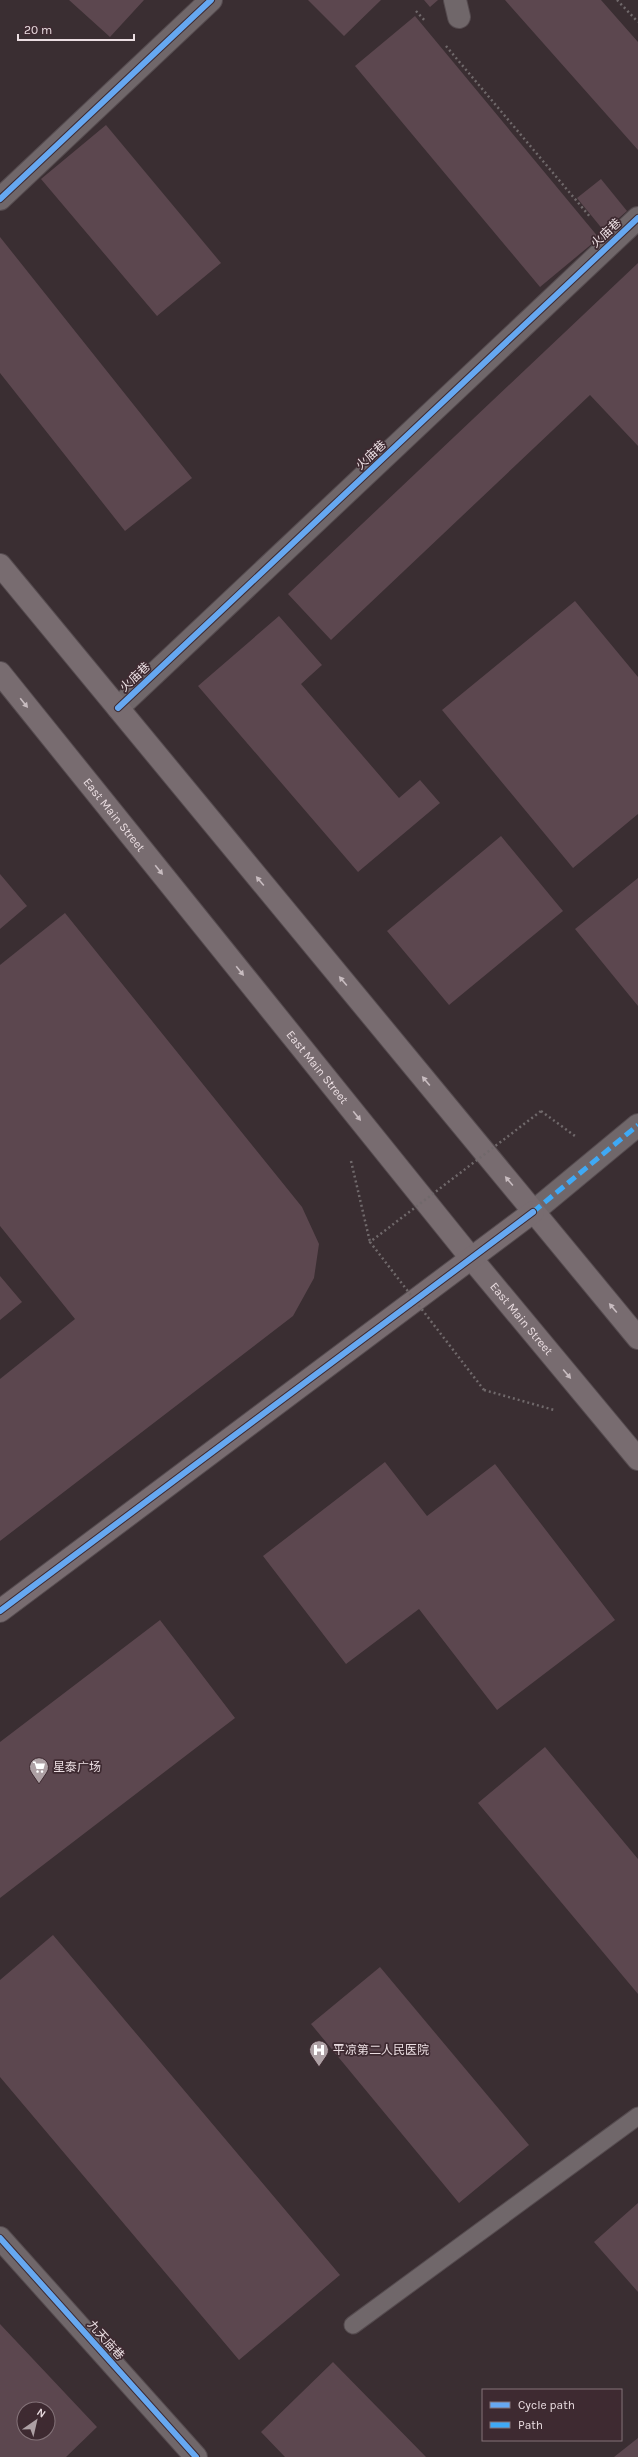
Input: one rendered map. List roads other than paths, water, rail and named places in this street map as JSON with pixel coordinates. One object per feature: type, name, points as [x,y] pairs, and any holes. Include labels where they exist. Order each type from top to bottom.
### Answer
[{"type":"main road","points":[[0,565],[638,1338]]},
{"type":"main road","name":"East Main Street","points":[[0,673],[471,1258],[638,1459]]},
{"type":"main road","points":[[0,1611],[533,1212]]},
{"type":"street","points":[[0,199],[210,0]]},
{"type":"street","name":"火庙巷","points":[[118,708],[638,218]]},
{"type":"street","points":[[533,1212],[638,1125]]},
{"type":"street","name":"九天庙巷","points":[[0,2238],[196,2457]]},
{"type":"lane","points":[[353,2325],[638,2116]]},
{"type":"place","name":"星泰广场","points":[[39,1784]]},
{"type":"place","name":"平凉第二人民医院","points":[[319,2067]]}]
